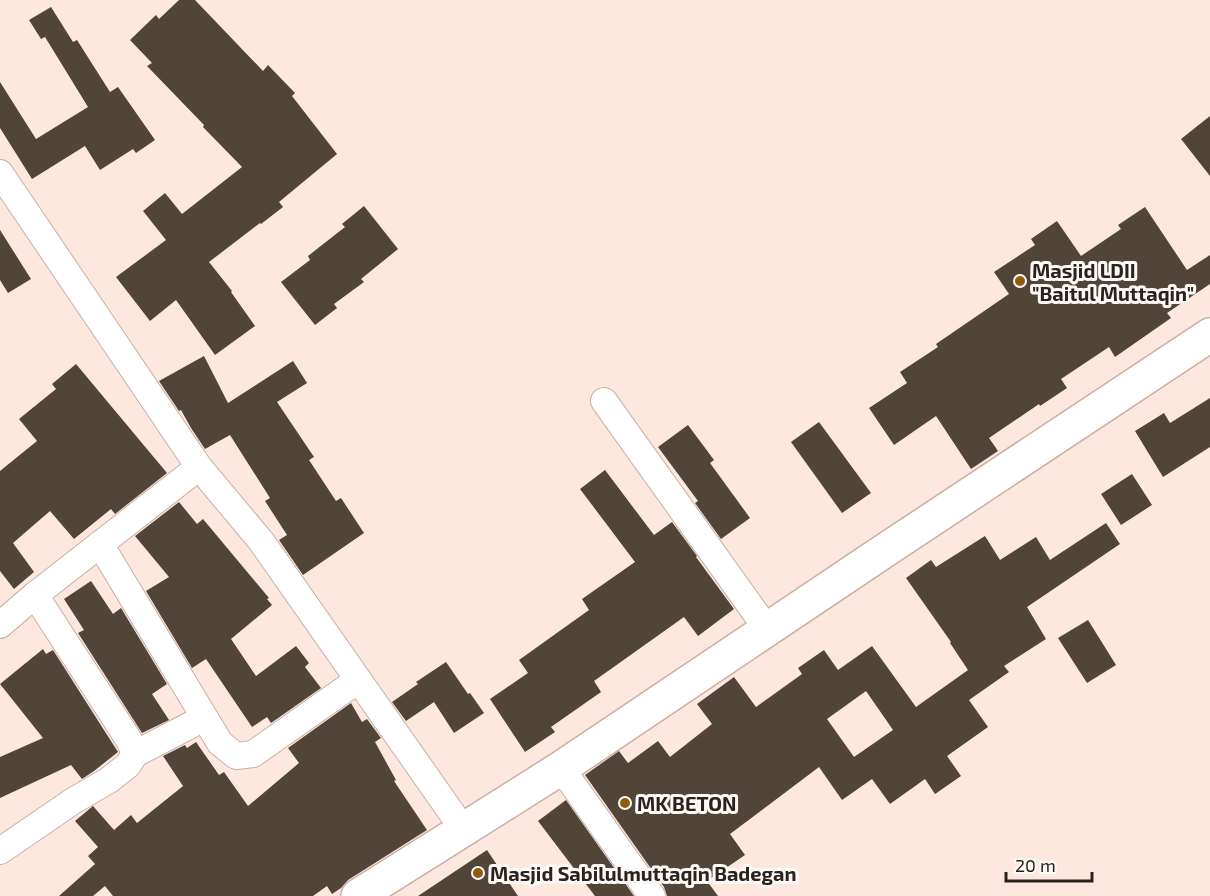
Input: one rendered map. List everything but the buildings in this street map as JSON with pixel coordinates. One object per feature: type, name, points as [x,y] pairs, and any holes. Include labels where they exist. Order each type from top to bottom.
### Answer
[{"type":"street","points":[[0,173],[199,467],[261,541],[463,829]]},
{"type":"street","points":[[358,896],[561,768],[767,628],[1210,335]]},
{"type":"street","points":[[604,401],[767,628]]},
{"type":"street","points":[[0,625],[34,595],[199,467]]},
{"type":"street","points":[[100,544],[220,743],[236,756],[254,754],[358,680]]},
{"type":"street","points":[[34,595],[129,740],[135,754]]},
{"type":"street","points":[[0,850],[109,780],[128,765],[135,754],[204,718]]},
{"type":"street","points":[[561,768],[652,896]]},
{"type":"place","name":"Masjid LDII \"Baitul Muttaqin\"","points":[[1020,281]]},
{"type":"place","name":"MK BETON","points":[[625,803]]},
{"type":"place","name":"Masjid Sabilulmuttaqin Badegan","points":[[478,873]]}]
